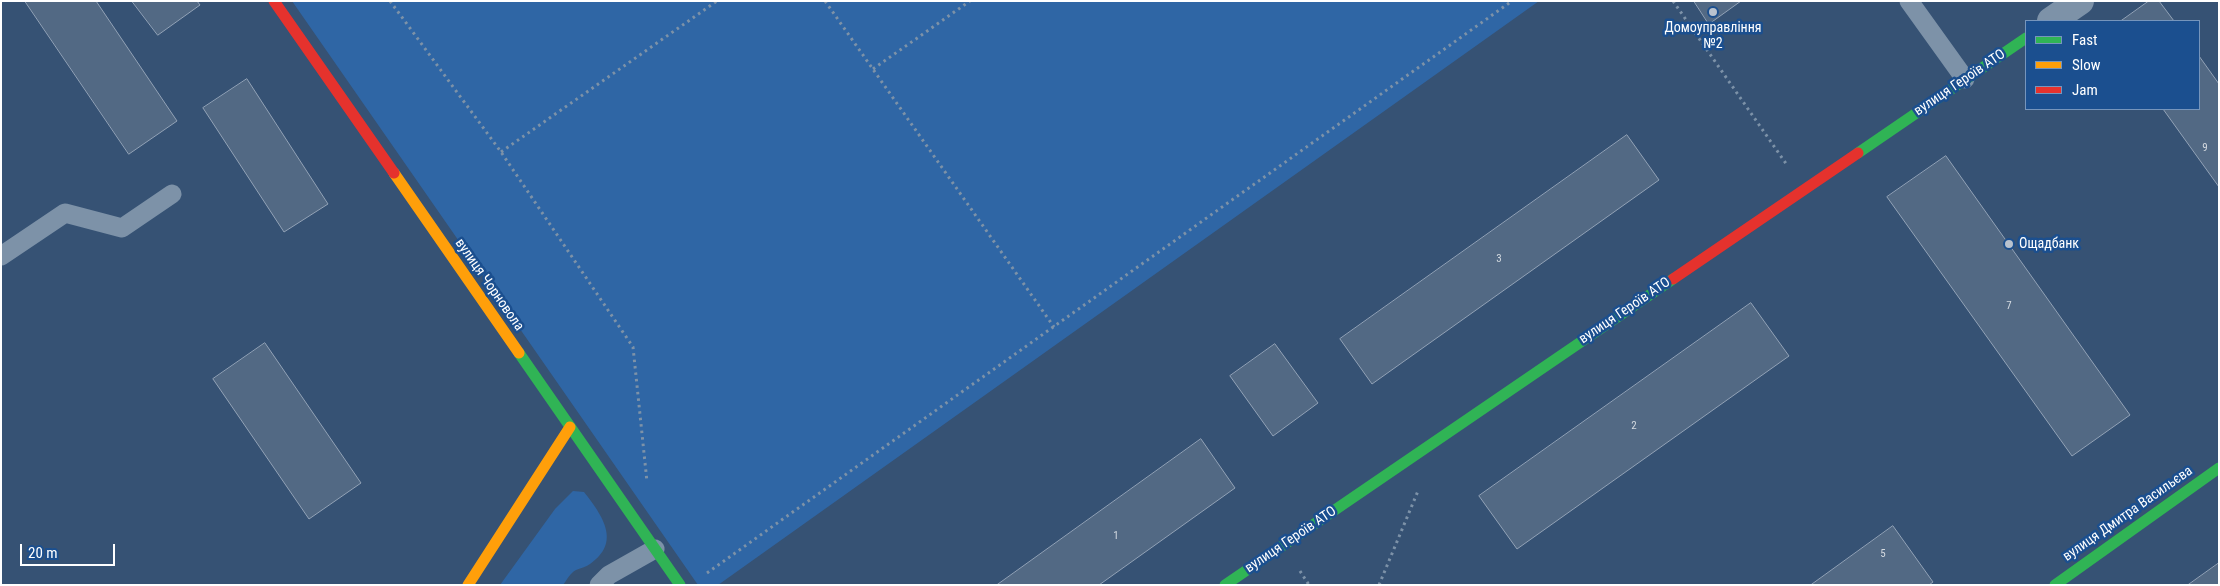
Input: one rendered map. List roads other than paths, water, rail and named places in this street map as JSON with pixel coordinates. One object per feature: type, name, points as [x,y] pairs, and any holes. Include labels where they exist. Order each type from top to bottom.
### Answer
[{"type":"street","name":"вулиця Чорновола","points":[[274,1],[680,585]]},
{"type":"street","points":[[2052,20],[2080,1]]},
{"type":"street","name":"вулиця Героїв АТО","points":[[1225,585],[2025,39]]},
{"type":"street","points":[[468,585],[570,427]]},
{"type":"street","name":"вулиця Дмитра Васильєва","points":[[2055,585],[2219,468]]},
{"type":"lane","points":[[1909,1],[1965,79]]},
{"type":"lane","points":[[1,256],[66,214],[122,228],[172,194]]},
{"type":"lane","points":[[599,585],[609,575],[655,549]]},
{"type":"place","name":"Домоуправління №2","points":[[1713,12]]},
{"type":"place","name":"Ощадбанк","points":[[2009,244]]}]
